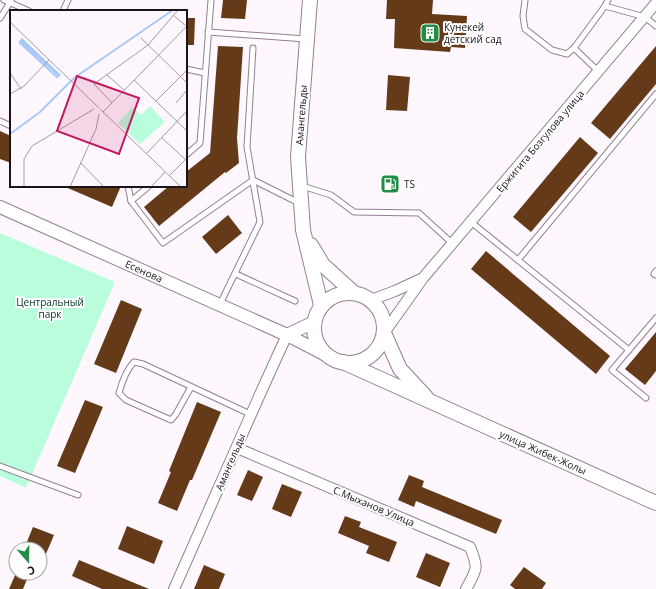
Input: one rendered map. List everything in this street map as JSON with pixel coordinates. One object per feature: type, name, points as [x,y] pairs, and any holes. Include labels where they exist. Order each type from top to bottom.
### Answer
[{"type":"main road","name":"Амангельды","points":[[310,0],[298,157],[303,230],[321,305]]},
{"type":"main road","points":[[303,230],[323,265],[354,293],[371,300],[382,315],[384,333],[400,369],[430,402]]},
{"type":"main road","points":[[354,293],[336,295],[321,305],[314,322],[316,340],[326,355],[343,362],[361,361],[376,350],[384,333]]},
{"type":"main road","name":"улица Жибек-Жолы","points":[[343,362],[651,501]]},
{"type":"street","name":"Ержигита Бозгулова улица","points":[[384,333],[423,278],[656,3]]},
{"type":"street","name":"Есенова","points":[[0,207],[287,335],[326,355]]},
{"type":"street","points":[[371,300],[423,278]]},
{"type":"street","points":[[287,335],[314,322]]},
{"type":"street","name":"Амангельды","points":[[174,589],[237,448],[250,414],[287,335]]},
{"type":"street","name":"С.Мыханов Улица","points":[[237,448],[470,547],[476,562],[476,567],[466,589]]},
{"type":"lane","points":[[4,0],[11,1],[27,10]]},
{"type":"lane","points":[[63,10],[68,0]]},
{"type":"lane","points":[[187,154],[200,143],[210,0]]},
{"type":"lane","points":[[525,0],[523,16],[525,29],[552,50],[567,54],[574,48],[608,0]]},
{"type":"lane","points":[[0,18],[11,1]]},
{"type":"lane","points":[[605,6],[644,16],[656,26]]},
{"type":"lane","points":[[208,32],[307,39]]},
{"type":"lane","points":[[220,305],[260,222],[247,147],[253,48]]},
{"type":"lane","points":[[574,48],[598,71]]},
{"type":"lane","points":[[187,69],[205,73]]},
{"type":"lane","points":[[518,260],[656,94]]},
{"type":"lane","points":[[0,121],[10,126]]},
{"type":"lane","points":[[128,187],[131,201],[163,243],[253,180]]},
{"type":"lane","points":[[253,180],[301,205]]},
{"type":"lane","points":[[300,186],[331,195],[354,212],[419,213],[452,244]]},
{"type":"lane","points":[[131,201],[148,187]]},
{"type":"lane","points":[[471,222],[629,350]]},
{"type":"lane","points":[[656,271],[654,274],[656,275]]},
{"type":"lane","points":[[236,274],[295,301]]},
{"type":"lane","points":[[646,398],[612,370],[656,318]]},
{"type":"lane","points":[[191,387],[171,420],[126,400],[119,393],[130,366],[134,362],[143,364],[250,414]]},
{"type":"lane","points":[[0,466],[78,495]]},
{"type":"green space","name":"Центральный парк","points":[[0,233],[115,282],[26,488],[0,476]]},
{"type":"building","points":[[223,0],[247,0],[245,19],[221,18]]},
{"type":"building","name":"Кунекей детский сад","points":[[387,0],[433,0],[432,14],[467,16],[465,48],[451,47],[450,52],[394,48],[395,19],[386,19]]},
{"type":"building","points":[[187,18],[195,18],[194,45],[187,45]]},
{"type":"building","points":[[218,46],[243,47],[237,138],[239,163],[226,173],[225,172],[159,226],[144,207],[168,187],[187,187],[187,171],[210,153]]},
{"type":"building","points":[[656,46],[656,84],[610,139],[591,123]]},
{"type":"building","points":[[388,75],[410,77],[407,111],[386,110]]},
{"type":"building","points":[[0,131],[10,136],[10,163],[0,159]]},
{"type":"building","points":[[580,137],[598,153],[531,232],[513,217]]},
{"type":"building","points":[[65,187],[121,187],[112,207]]},
{"type":"building","points":[[228,215],[242,233],[216,254],[202,237]]},
{"type":"building","points":[[486,251],[610,356],[596,374],[471,269]]},
{"type":"building","points":[[121,300],[142,309],[116,373],[94,364]]},
{"type":"building","points":[[656,332],[656,371],[645,385],[625,369]]},
{"type":"building","points":[[85,400],[103,407],[75,473],[57,466]]},
{"type":"building","points":[[197,402],[221,412],[177,511],[158,503],[171,472],[169,471]]},
{"type":"building","points":[[248,470],[263,477],[252,501],[237,495]]},
{"type":"building","points":[[409,475],[424,481],[422,487],[502,520],[496,534],[416,501],[414,507],[398,500]]},
{"type":"building","points":[[282,484],[302,492],[291,517],[272,509]]},
{"type":"building","points":[[345,516],[361,522],[359,527],[397,542],[389,562],[366,553],[369,546],[338,533]]},
{"type":"building","points":[[127,526],[163,541],[154,564],[118,549]]},
{"type":"building","points":[[33,527],[54,535],[48,549],[48,541],[27,541]]},
{"type":"building","points":[[426,553],[450,563],[440,587],[416,577]]},
{"type":"building","points":[[79,560],[149,589],[102,589],[72,576]]},
{"type":"building","points":[[204,565],[225,574],[219,589],[194,589]]},
{"type":"building","points":[[524,567],[546,583],[542,589],[515,589],[510,585]]},
{"type":"building","points":[[12,581],[26,581],[23,589],[9,589]]},
{"type":"place","name":"Кунекей детский сад","points":[[430,33]]},
{"type":"place","name":"TS","points":[[390,184]]}]
